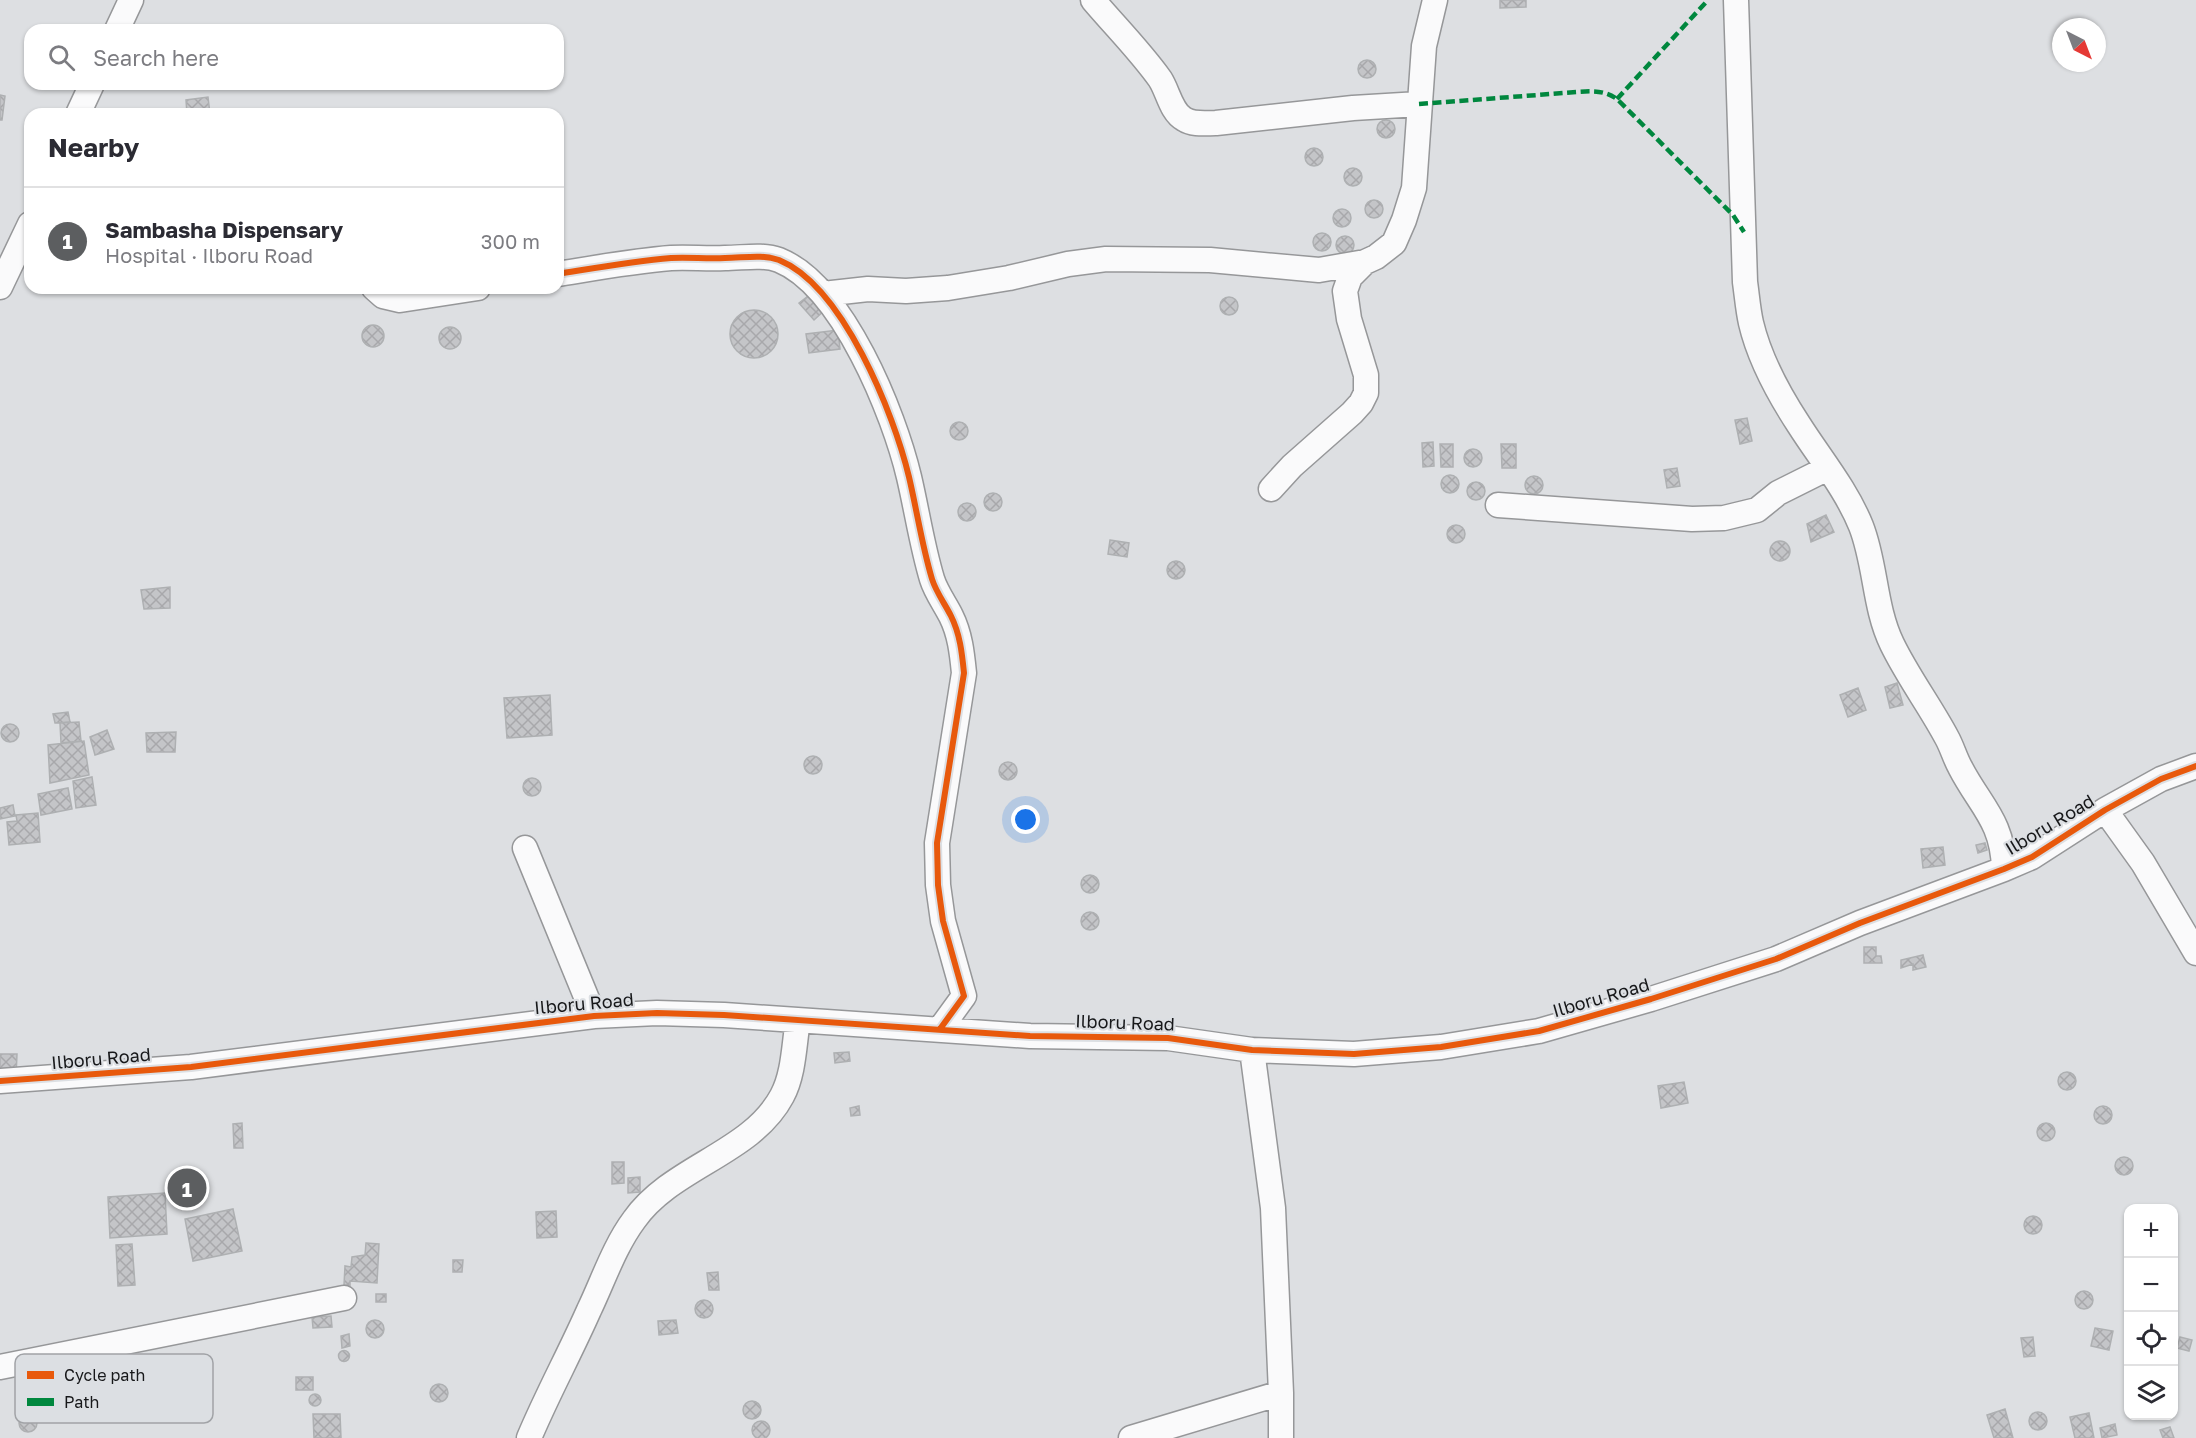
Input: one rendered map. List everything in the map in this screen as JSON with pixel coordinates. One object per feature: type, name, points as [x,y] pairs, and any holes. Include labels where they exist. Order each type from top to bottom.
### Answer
[{"type":"street","points":[[120,24],[131,0]]},
{"type":"street","points":[[1093,0],[1152,68],[1177,114],[1185,120],[1199,123],[1226,122],[1353,108],[1419,104]]},
{"type":"street","points":[[822,294],[868,289],[906,291],[948,288],[1009,278],[1068,264],[1106,259],[1210,260],[1318,270],[1365,262],[1376,257],[1394,243],[1414,188],[1424,46],[1435,0]]},
{"type":"street","points":[[1736,0],[1745,282],[1751,323],[1761,356],[1798,425],[1828,468],[1861,527],[1875,578],[1879,610],[1892,644],[1949,741],[1960,768],[1997,828],[2004,853],[2004,869]]},
{"type":"street","points":[[81,108],[89,90]]},
{"type":"street","points":[[0,287],[24,237]]},
{"type":"street","points":[[564,273],[671,258],[759,256],[776,259],[793,267],[813,283],[836,311],[853,339],[888,411],[909,476],[921,542],[933,583],[952,618],[962,650],[964,673],[937,843],[938,885],[943,921],[964,996],[940,1029]]},
{"type":"street","points":[[1271,489],[1292,466],[1352,413],[1366,393],[1366,375],[1349,319],[1346,291],[1350,277],[1365,262]]},
{"type":"street","points":[[381,294],[400,300],[439,294]]},
{"type":"street","points":[[1498,505],[1692,519],[1724,518],[1757,510],[1778,493],[1828,468]]},
{"type":"street","name":"Ilboru Road","points":[[0,1081],[191,1066],[594,1017],[657,1013],[1030,1036],[1168,1038],[1252,1050],[1354,1054],[1441,1047],[1539,1031],[1651,999],[1776,959],[1860,923],[2004,869],[2049,847],[2105,810],[2161,780],[2196,766]]},
{"type":"street","points":[[2105,810],[2143,863],[2196,953]]},
{"type":"street","points":[[525,848],[594,1017]]},
{"type":"street","points":[[529,1438],[633,1220],[667,1185],[752,1132],[771,1114],[783,1094],[791,1067],[798,1020]]},
{"type":"street","points":[[1252,1050],[1273,1208],[1281,1438]]},
{"type":"street","points":[[65,1354],[344,1298]]},
{"type":"street","points":[[0,1367],[15,1364]]},
{"type":"street","points":[[1131,1438],[1281,1393]]},
{"type":"building","points":[[1500,0],[1526,0],[1526,7],[1500,8]]},
{"type":"building","points":[[1363,60],[1371,60],[1376,65],[1374,76],[1363,78],[1358,73],[1358,65]]},
{"type":"building","points":[[0,95],[5,96],[2,120],[0,120]]},
{"type":"building","points":[[208,97],[209,108],[187,108],[186,100]]},
{"type":"building","points":[[1382,120],[1390,120],[1395,125],[1393,136],[1382,138],[1377,133],[1377,125]]},
{"type":"building","points":[[1310,148],[1318,148],[1323,153],[1321,164],[1310,166],[1305,161],[1305,153]]},
{"type":"building","points":[[1349,168],[1357,168],[1362,173],[1360,184],[1349,186],[1344,181],[1344,173]]},
{"type":"building","points":[[1370,200],[1378,200],[1383,205],[1381,216],[1370,218],[1365,213],[1365,205]]},
{"type":"building","points":[[1338,209],[1346,209],[1351,214],[1349,225],[1338,227],[1333,222],[1333,214]]},
{"type":"building","points":[[1318,233],[1326,233],[1331,238],[1329,249],[1318,251],[1313,246],[1313,238]]},
{"type":"building","points":[[1341,236],[1349,236],[1354,241],[1352,252],[1341,254],[1336,249],[1336,241]]},
{"type":"building","points":[[812,293],[826,309],[814,320],[799,303]]},
{"type":"building","points":[[1225,297],[1233,297],[1238,302],[1236,313],[1225,315],[1220,310],[1220,302]]},
{"type":"building","points":[[749,310],[759,310],[774,320],[778,334],[777,343],[768,354],[759,358],[749,358],[734,348],[730,339],[730,329],[740,314]]},
{"type":"building","points":[[373,325],[381,328],[384,336],[381,344],[373,347],[365,344],[362,336],[365,328]]},
{"type":"building","points":[[446,327],[454,327],[461,334],[461,342],[454,349],[446,349],[439,342],[439,334]]},
{"type":"building","points":[[838,330],[840,349],[809,353],[806,334]]},
{"type":"building","points":[[1747,418],[1752,441],[1740,444],[1735,420]]},
{"type":"building","points":[[955,422],[963,422],[968,427],[966,438],[955,440],[950,435],[950,427]]},
{"type":"building","points":[[1433,442],[1434,466],[1423,467],[1422,443]]},
{"type":"building","points":[[1440,444],[1453,444],[1453,467],[1441,467]]},
{"type":"building","points":[[1501,444],[1516,444],[1516,468],[1502,468]]},
{"type":"building","points":[[1469,449],[1477,449],[1482,454],[1480,465],[1469,467],[1464,462],[1464,454]]},
{"type":"building","points":[[1677,468],[1680,486],[1667,488],[1664,470]]},
{"type":"building","points":[[1446,475],[1454,475],[1459,480],[1457,491],[1446,493],[1441,488],[1441,480]]},
{"type":"building","points":[[1530,476],[1538,476],[1543,481],[1541,492],[1530,494],[1525,489],[1525,481]]},
{"type":"building","points":[[1472,482],[1480,482],[1485,487],[1483,498],[1472,500],[1467,495],[1467,487]]},
{"type":"building","points":[[989,493],[997,493],[1002,498],[1000,509],[989,511],[984,506],[984,498]]},
{"type":"building","points":[[963,503],[971,503],[976,508],[974,519],[963,521],[958,516],[958,508]]},
{"type":"building","points":[[1826,515],[1834,532],[1811,542],[1807,524]]},
{"type":"building","points":[[1452,525],[1460,525],[1465,530],[1463,541],[1452,543],[1447,538],[1447,530]]},
{"type":"building","points":[[1110,540],[1129,543],[1127,557],[1108,554]]},
{"type":"building","points":[[1776,541],[1784,541],[1790,547],[1790,555],[1784,561],[1776,561],[1770,555],[1770,547]]},
{"type":"building","points":[[1172,561],[1180,561],[1185,566],[1183,577],[1172,579],[1167,574],[1167,566]]},
{"type":"building","points":[[170,587],[170,608],[144,609],[141,590]]},
{"type":"building","points":[[1897,683],[1903,705],[1890,708],[1885,687]]},
{"type":"building","points":[[1858,688],[1866,710],[1848,717],[1840,695]]},
{"type":"building","points":[[550,695],[552,735],[507,738],[504,698]]},
{"type":"building","points":[[68,712],[70,722],[55,723],[53,714]]},
{"type":"building","points":[[79,722],[81,741],[61,743],[60,723]]},
{"type":"building","points":[[6,724],[14,724],[19,729],[17,740],[6,742],[1,737],[1,729]]},
{"type":"building","points":[[107,730],[114,749],[95,755],[90,737]]},
{"type":"building","points":[[176,732],[175,752],[147,752],[146,733]]},
{"type":"building","points":[[84,741],[89,775],[50,783],[48,745]]},
{"type":"building","points":[[809,756],[817,756],[822,761],[820,772],[809,774],[804,769],[804,761]]},
{"type":"building","points":[[1004,762],[1012,762],[1017,767],[1015,778],[1004,780],[999,775],[999,767]]},
{"type":"building","points":[[92,777],[96,805],[76,808],[73,781]]},
{"type":"building","points":[[528,778],[536,778],[541,783],[539,794],[528,796],[523,791],[523,783]]},
{"type":"building","points":[[68,788],[72,809],[41,815],[38,794]]},
{"type":"building","points":[[13,805],[15,816],[0,819],[0,808]]},
{"type":"building","points":[[38,813],[40,842],[9,845],[7,822],[17,821],[16,815]]},
{"type":"building","points":[[1985,843],[1987,850],[1978,853],[1976,845]]},
{"type":"building","points":[[1943,847],[1945,865],[1923,868],[1921,849]]},
{"type":"building","points":[[1086,875],[1094,875],[1099,880],[1097,891],[1086,893],[1081,888],[1081,880]]},
{"type":"building","points":[[1086,912],[1094,912],[1099,917],[1097,928],[1086,930],[1081,925],[1081,917]]},
{"type":"building","points":[[1864,947],[1876,947],[1876,956],[1881,956],[1882,963],[1864,963]]},
{"type":"building","points":[[1923,955],[1926,967],[1913,970],[1913,964],[1901,968],[1901,960]]},
{"type":"building","points":[[849,1052],[850,1061],[835,1063],[834,1053]]},
{"type":"building","points":[[0,1054],[17,1054],[16,1077],[0,1077]]},
{"type":"building","points":[[2063,1072],[2071,1072],[2076,1077],[2074,1088],[2063,1090],[2058,1085],[2058,1077]]},
{"type":"building","points":[[1684,1082],[1688,1103],[1661,1108],[1658,1086]]},
{"type":"building","points":[[859,1106],[860,1115],[851,1116],[850,1108]]},
{"type":"building","points":[[2099,1106],[2107,1106],[2112,1111],[2110,1122],[2099,1124],[2094,1119],[2094,1111]]},
{"type":"building","points":[[242,1123],[243,1148],[234,1148],[233,1124]]},
{"type":"building","points":[[2042,1123],[2050,1123],[2055,1128],[2053,1139],[2042,1141],[2037,1136],[2037,1128]]},
{"type":"building","points":[[2120,1157],[2128,1157],[2133,1162],[2131,1173],[2120,1175],[2115,1170],[2115,1162]]},
{"type":"building","points":[[612,1162],[624,1162],[624,1183],[612,1184]]},
{"type":"building","points":[[640,1177],[640,1192],[628,1193],[628,1178]]},
{"type":"building","points":[[165,1193],[167,1234],[110,1238],[108,1197]]},
{"type":"building","points":[[233,1209],[242,1251],[193,1261],[185,1219]]},
{"type":"building","points":[[556,1211],[557,1237],[537,1238],[536,1212]]},
{"type":"building","points":[[2029,1216],[2037,1216],[2042,1221],[2040,1232],[2029,1234],[2024,1229],[2024,1221]]},
{"type":"building","points":[[366,1243],[379,1244],[377,1283],[350,1281],[350,1286],[344,1285],[345,1266],[351,1267],[352,1257],[365,1255]]},
{"type":"building","points":[[132,1244],[135,1285],[118,1286],[116,1245]]},
{"type":"building","points":[[453,1260],[463,1260],[462,1272],[453,1272]]},
{"type":"building","points":[[718,1272],[719,1290],[709,1290],[707,1273]]},
{"type":"building","points":[[2080,1291],[2088,1291],[2093,1296],[2091,1307],[2080,1309],[2075,1304],[2075,1296]]},
{"type":"building","points":[[376,1294],[386,1294],[386,1302],[376,1302]]},
{"type":"building","points":[[700,1300],[708,1300],[713,1305],[711,1316],[700,1318],[695,1313],[695,1305]]},
{"type":"building","points":[[331,1316],[332,1327],[313,1328],[312,1317]]},
{"type":"building","points":[[371,1320],[379,1320],[384,1325],[382,1336],[371,1338],[366,1333],[366,1325]]},
{"type":"building","points":[[676,1320],[678,1333],[659,1335],[658,1321]]},
{"type":"building","points":[[2095,1328],[2113,1331],[2109,1350],[2091,1346]]},
{"type":"building","points":[[349,1334],[350,1346],[342,1348],[341,1336]]},
{"type":"building","points":[[2033,1337],[2035,1356],[2024,1357],[2021,1338]]},
{"type":"building","points":[[2180,1337],[2192,1340],[2189,1351],[2178,1348]]},
{"type":"building","points":[[344,1351],[348,1352],[348,1360],[344,1361],[340,1360],[339,1356],[340,1352]]},
{"type":"building","points":[[296,1377],[313,1377],[313,1390],[296,1390]]},
{"type":"building","points":[[435,1384],[443,1384],[448,1389],[446,1400],[435,1402],[430,1397],[430,1389]]},
{"type":"building","points":[[317,1394],[321,1400],[317,1406],[313,1406],[309,1398]]},
{"type":"building","points":[[748,1401],[756,1401],[761,1406],[759,1417],[748,1419],[743,1414],[743,1406]]},
{"type":"building","points":[[2005,1409],[2013,1438],[1994,1438],[1987,1415]]},
{"type":"building","points":[[2034,1412],[2042,1412],[2047,1417],[2045,1428],[2034,1430],[2029,1425],[2029,1417]]},
{"type":"building","points":[[2089,1413],[2094,1438],[2075,1438],[2070,1417]]},
{"type":"building","points":[[313,1414],[340,1414],[341,1438],[314,1438]]},
{"type":"building","points":[[761,1421],[767,1424],[770,1430],[767,1436],[761,1439],[755,1436],[752,1430],[755,1424]]},
{"type":"building","points":[[19,1423],[37,1423],[37,1427],[32,1432],[24,1432],[19,1427]]},
{"type":"building","points":[[2115,1424],[2117,1435],[2102,1438],[2100,1428]]},
{"type":"building","points":[[2170,1427],[2174,1438],[2163,1438],[2160,1430]]},
{"type":"marked path","points":[[1617,99],[1708,0]]},
{"type":"marked path","points":[[1419,104],[1582,92],[1607,94],[1617,99],[1733,215],[1744,232]]},
{"type":"cycle path","points":[[564,273],[671,258],[773,258],[802,274],[824,296],[844,323],[862,355],[878,388],[902,451],[932,579],[949,611],[959,637],[964,673],[937,843],[938,885],[943,921],[964,996],[940,1029]]},
{"type":"cycle path","points":[[0,1081],[191,1067],[594,1016],[657,1013],[724,1015],[1030,1036],[1168,1038],[1252,1050],[1354,1054],[1441,1047],[1539,1031],[1651,999],[1776,959],[1860,923],[2032,857],[2105,810],[2161,779],[2196,766]]},
{"type":"place","name":"Sambasha Dispensary","points":[[187,1188]]}]
